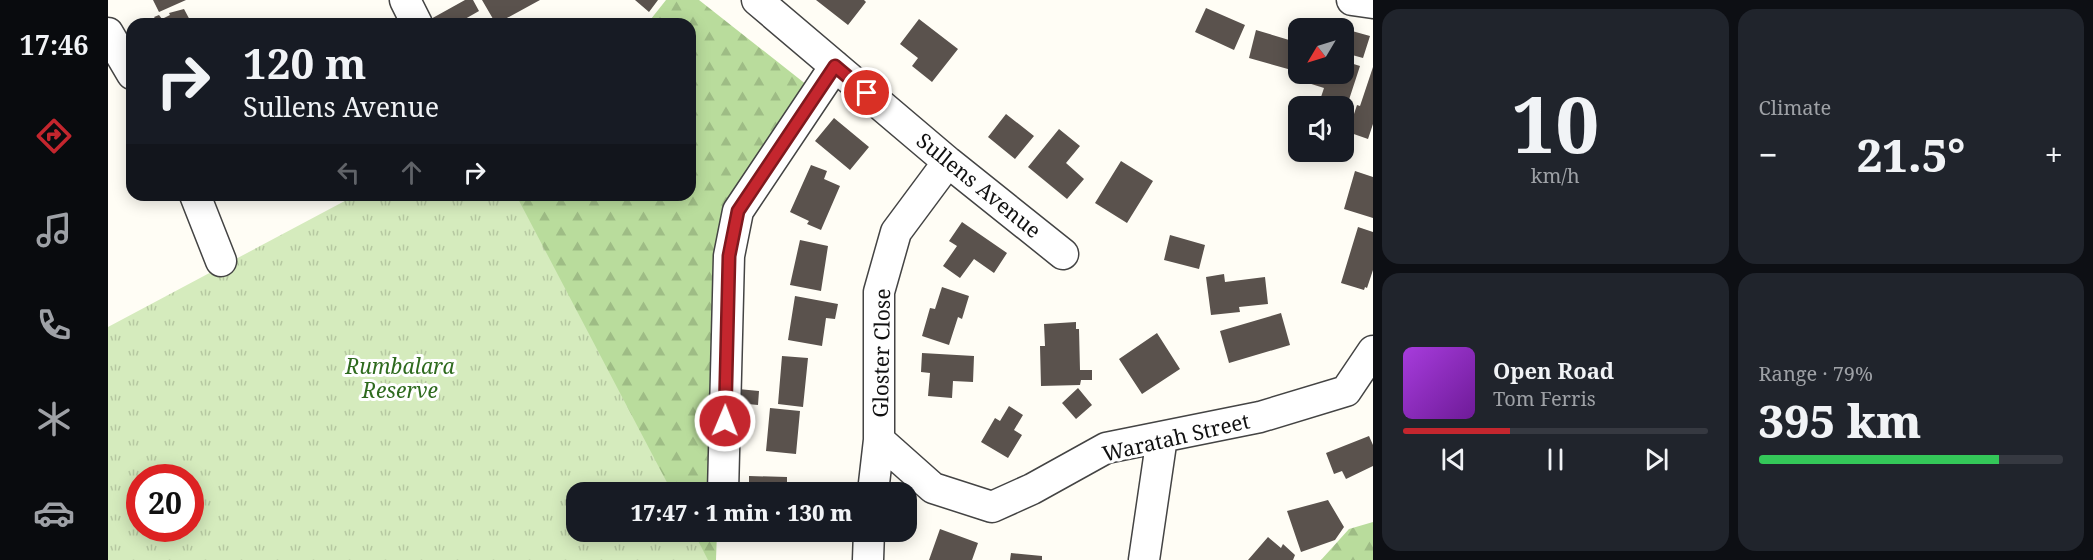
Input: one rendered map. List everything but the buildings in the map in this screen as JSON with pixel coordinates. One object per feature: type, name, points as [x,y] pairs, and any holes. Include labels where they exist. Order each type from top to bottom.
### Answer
[{"type":"street","points":[[405,0],[414,18]]},
{"type":"street","name":"Sullens Avenue","points":[[757,0],[948,162],[1063,254]]},
{"type":"street","points":[[1352,0],[1373,3]]},
{"type":"street","points":[[108,33],[126,64]]},
{"type":"street","points":[[723,482],[729,256],[738,211],[835,66]]},
{"type":"street","name":"Gloster Close","points":[[874,482],[879,440],[879,292],[896,232],[948,162]]},
{"type":"street","points":[[197,201],[222,261]]},
{"type":"street","name":"Waratah Street","points":[[879,440],[933,488],[992,507],[1032,489],[1106,448],[1260,417],[1346,391],[1373,351]]},
{"type":"street","points":[[1144,560],[1162,437]]},
{"type":"street","points":[[868,560],[869,542]]},
{"type":"green space","points":[[666,0],[699,0],[812,89],[727,219],[718,482],[566,482],[566,542],[717,542],[716,560],[387,560],[481,201],[696,201],[696,18],[652,18]]},
{"type":"green space","name":"Rumbalara Reserve","points":[[345,201],[519,201],[667,482],[566,482],[566,542],[699,542],[708,560],[108,560],[108,327]]},
{"type":"green space","points":[[1373,522],[1373,560],[1321,560],[1349,529]]},
{"type":"route","points":[[725,421],[729,256],[738,211],[835,66],[867,93]]}]
